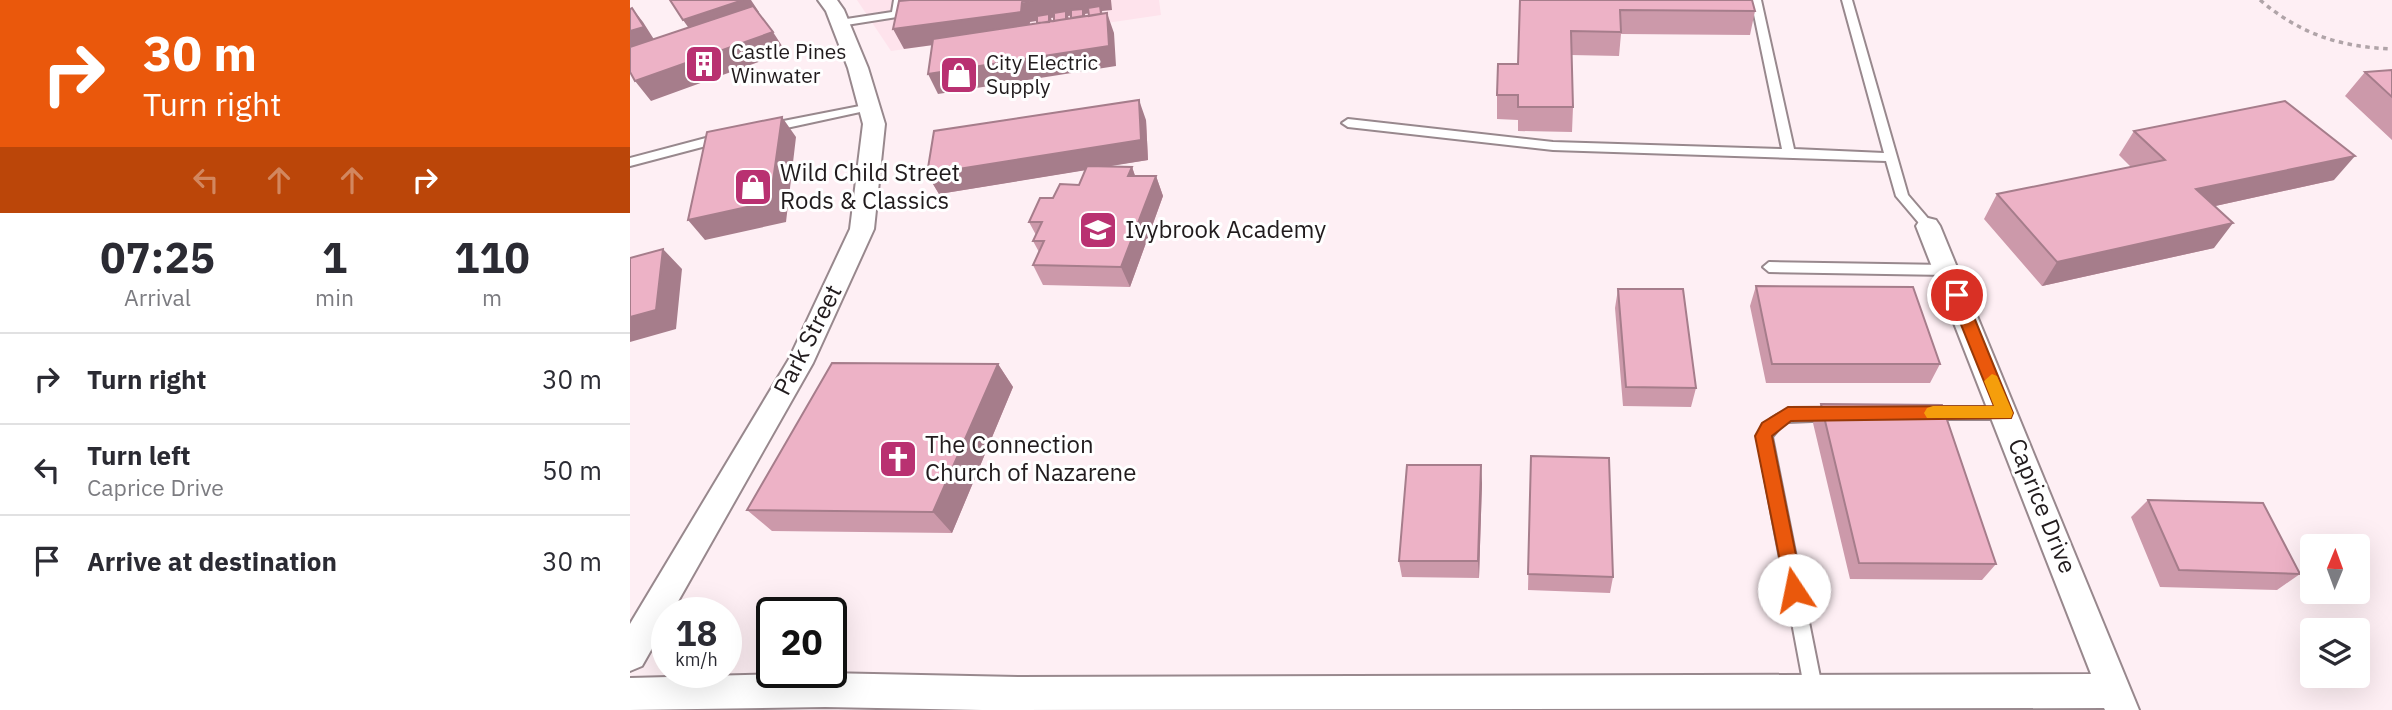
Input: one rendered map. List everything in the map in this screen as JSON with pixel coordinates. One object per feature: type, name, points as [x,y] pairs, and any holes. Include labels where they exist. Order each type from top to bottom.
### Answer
[{"type":"street","name":"Park Street","points":[[630,655],[800,363],[862,229],[874,124],[858,68],[840,23],[827,0]]},
{"type":"street","name":"Caprice Drive","points":[[1928,226],[2118,700]]},
{"type":"street","points":[[630,695],[825,690],[1020,694],[1814,692],[2118,700]]},
{"type":"lane","points":[[897,14],[899,0]]},
{"type":"lane","points":[[1756,0],[1767,38],[1771,76],[1789,153]]},
{"type":"lane","points":[[1847,0],[1902,196],[1928,226]]},
{"type":"lane","points":[[840,23],[927,9]]},
{"type":"lane","points":[[755,130],[870,107]]},
{"type":"lane","points":[[1348,123],[1553,146],[1891,157]]},
{"type":"lane","points":[[630,162],[730,136]]},
{"type":"lane","points":[[1769,267],[1947,270]]},
{"type":"lane","points":[[1910,413],[2005,413]]},
{"type":"lane","points":[[1814,692],[1764,436],[1768,428],[1788,414],[1856,414]]},
{"type":"path","points":[[2260,0],[2294,27],[2314,37],[2337,43],[2392,49]]},
{"type":"shaded area","points":[[857,0],[1159,0],[1161,15],[969,43],[969,40],[891,51]]},
{"type":"building","points":[[670,0],[743,0],[683,20]]},
{"type":"building","points":[[1035,0],[1022,2],[1021,12],[893,29],[899,1]]},
{"type":"building","points":[[1520,0],[1752,0],[1755,11],[1620,10],[1621,32],[1571,31],[1573,107],[1518,107],[1518,95],[1497,95],[1498,64],[1518,64]]},
{"type":"building","points":[[753,6],[773,32],[635,81],[630,72],[630,47]]},
{"type":"building","points":[[1100,6],[1101,14],[1089,16],[1088,8]]},
{"type":"building","points":[[632,8],[644,27],[630,31],[630,9]]},
{"type":"building","points":[[1083,9],[1083,16],[1071,18],[1071,10]]},
{"type":"building","points":[[1066,11],[1066,19],[1054,21],[1054,13]]},
{"type":"building","points":[[1107,13],[1109,46],[928,74],[933,39]]},
{"type":"building","points":[[1049,14],[1049,22],[1037,23],[1037,16]]},
{"type":"building","points":[[2392,70],[2392,97],[2365,72]]},
{"type":"building","points":[[1139,100],[1141,140],[927,174],[934,131]]},
{"type":"building","points":[[2285,101],[2355,156],[2196,189],[2233,223],[2057,262],[1997,194],[2165,160],[2134,131]]},
{"type":"building","points":[[782,117],[770,202],[688,220],[707,132]]},
{"type":"building","name":"Ivybrook Academy","points":[[1087,166],[1132,167],[1128,176],[1156,176],[1121,267],[1033,265],[1044,241],[1033,241],[1042,222],[1029,222],[1040,198],[1053,198],[1060,184],[1079,185]]},
{"type":"building","points":[[663,249],[656,310],[630,317],[630,258]]},
{"type":"building","points":[[1756,286],[1913,287],[1940,364],[1772,364]]},
{"type":"building","points":[[1618,289],[1683,289],[1696,388],[1626,387]]},
{"type":"building","name":"The Connection Church of Nazarene","points":[[832,363],[998,364],[933,512],[747,510]]},
{"type":"building","points":[[1821,404],[1942,405],[1996,564],[1859,563]]},
{"type":"building","points":[[1531,456],[1609,458],[1613,577],[1528,574]]},
{"type":"building","points":[[1407,465],[1481,465],[1478,561],[1399,561]]},
{"type":"building","points":[[2148,500],[2263,503],[2300,574],[2179,570]]},
{"type":"slow traffic","points":[[1933,413],[2005,413],[1992,381]]},
{"type":"place","name":"Castle Pines Winwater","points":[[704,64]]},
{"type":"place","name":"City Electric Supply","points":[[959,75]]},
{"type":"place","name":"Wild Child Street Rods & Classics","points":[[753,187]]},
{"type":"place","name":"Ivybrook Academy","points":[[1098,230]]},
{"type":"place","name":"The Connection Church of Nazarene","points":[[898,459]]},
{"type":"route","points":[[1794,590],[1764,436],[1768,428],[1788,414],[2005,413],[1957,295]]}]
